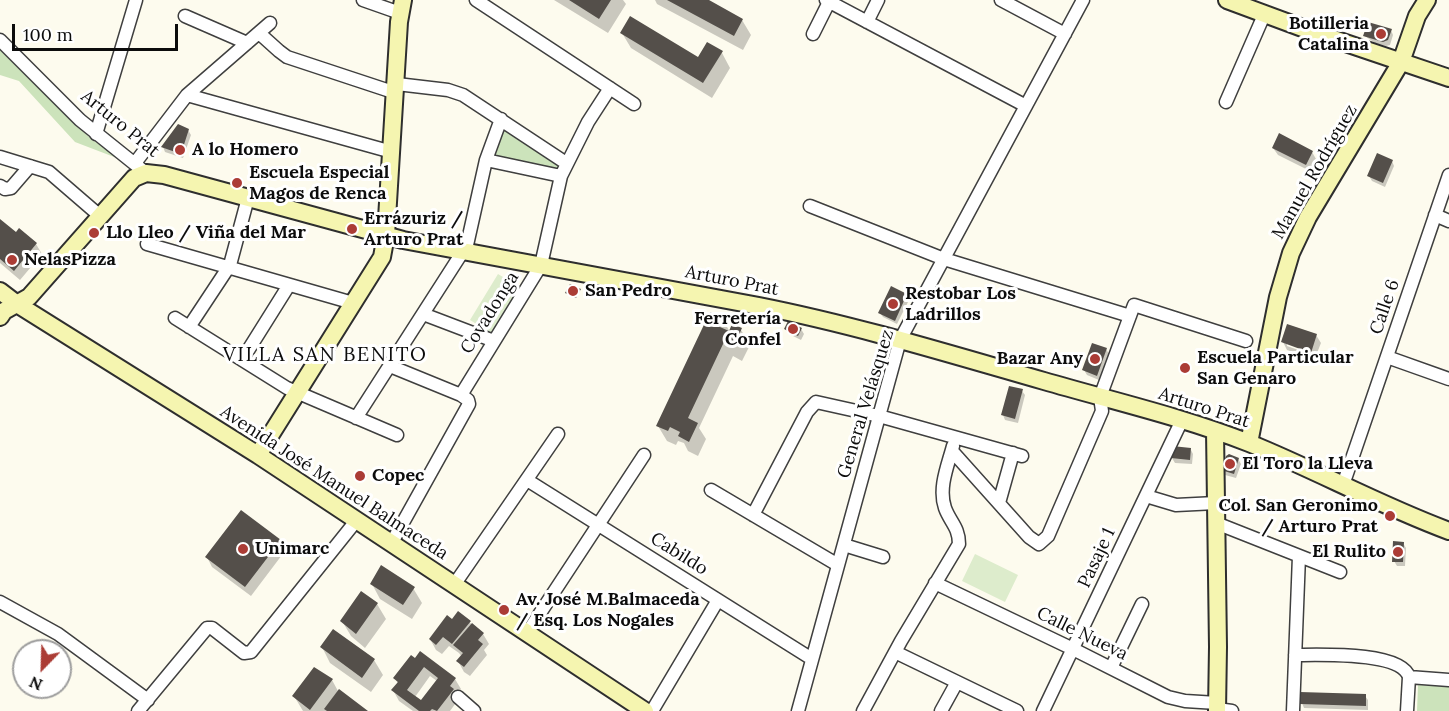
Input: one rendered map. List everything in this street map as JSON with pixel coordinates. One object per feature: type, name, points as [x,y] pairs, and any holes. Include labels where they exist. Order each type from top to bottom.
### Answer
[{"type":"street","points":[[258,455],[382,257],[386,236],[401,7],[363,0]]},
{"type":"street","points":[[476,0],[634,104]]},
{"type":"street","points":[[867,22],[878,0]]},
{"type":"street","points":[[1001,0],[1065,34]]},
{"type":"street","name":"General Velásquez","points":[[798,711],[900,340],[1083,0]]},
{"type":"street","points":[[1227,0],[1264,15],[1449,78]]},
{"type":"street","name":"Manuel Rodríguez","points":[[1249,443],[1278,297],[1290,253],[1308,217],[1401,62],[1417,16],[1427,0]]},
{"type":"street","points":[[96,134],[133,1]]},
{"type":"street","points":[[813,34],[828,1],[1026,106]]},
{"type":"street","points":[[1226,102],[1264,15]]},
{"type":"street","points":[[185,16],[247,43]]},
{"type":"street","points":[[0,317],[4,311],[29,297],[134,178],[187,95],[270,23]]},
{"type":"street","points":[[259,33],[288,57],[396,88],[459,93],[566,163]]},
{"type":"street","name":"Arturo Prat","points":[[0,40],[80,120],[140,168],[386,236],[794,313],[900,340],[1215,431],[1249,443],[1449,531]]},
{"type":"street","name":"Covadonga","points":[[460,395],[541,265],[566,163],[610,88]]},
{"type":"street","points":[[187,95],[392,152]]},
{"type":"street","points":[[356,418],[464,251],[469,238],[486,160],[501,119]]},
{"type":"street","points":[[0,157],[42,169],[55,176],[100,216]]},
{"type":"street","points":[[486,160],[561,176]]},
{"type":"street","points":[[0,186],[4,189],[11,188],[30,166]]},
{"type":"street","name":"Calle 6","points":[[1343,485],[1449,175]]},
{"type":"street","points":[[189,327],[228,267],[248,198]]},
{"type":"street","points":[[810,206],[944,259],[1130,316]]},
{"type":"street","points":[[1435,216],[1449,221]]},
{"type":"street","points":[[147,244],[353,303]]},
{"type":"street","points":[[242,360],[289,285]]},
{"type":"street","name":"Avenida José Manuel Balmaceda","points":[[0,291],[17,304],[258,455],[527,633],[635,709]]},
{"type":"street","points":[[952,451],[1029,537],[1039,543],[1048,536],[1102,411],[1100,397],[1134,305],[1246,341]]},
{"type":"street","points":[[423,314],[494,341]]},
{"type":"street","points":[[175,318],[297,393],[397,435]]},
{"type":"street","points":[[1387,357],[1449,378]]},
{"type":"street","points":[[390,366],[468,400],[468,407],[391,544]]},
{"type":"street","points":[[753,514],[807,412],[816,402],[879,416],[1018,455],[999,503]]},
{"type":"street","name":"Pasaje 1","points":[[1043,711],[1182,420]]},
{"type":"street","points":[[1215,431],[1221,708]]},
{"type":"street","points":[[454,585],[558,434]]},
{"type":"street","points":[[864,711],[895,652],[959,544],[959,533],[945,507],[943,483],[956,437]]},
{"type":"street","points":[[527,633],[644,455]]},
{"type":"street","name":"Cabildo","points":[[527,480],[812,659]]},
{"type":"street","points":[[711,490],[838,565]]},
{"type":"street","points":[[1146,496],[1176,505],[1216,502]]},
{"type":"street","points":[[138,711],[207,628],[212,628],[244,653],[251,652],[356,521]]},
{"type":"street","points":[[1216,523],[1340,572]]},
{"type":"street","points":[[844,544],[883,557]]},
{"type":"street","points":[[1293,711],[1299,556]]},
{"type":"street","name":"Calle Nueva","points":[[935,583],[1173,699],[1221,708]]},
{"type":"street","points":[[652,711],[718,600]]},
{"type":"street","points":[[0,602],[58,634],[148,700]]},
{"type":"street","points":[[1111,668],[1142,604]]},
{"type":"street","points":[[895,652],[1017,711]]},
{"type":"street","points":[[1295,655],[1375,658],[1403,668],[1409,677],[1407,711]]},
{"type":"street","points":[[1409,677],[1449,680]]},
{"type":"street","points":[[941,711],[957,682]]},
{"type":"street","points":[[458,697],[474,711]]},
{"type":"green space","points":[[0,48],[91,139],[122,160],[75,142],[19,81],[0,75]]},
{"type":"green space","points":[[504,127],[560,165],[557,170],[492,157]]},
{"type":"green space","points":[[498,274],[521,288],[493,334],[470,320]]},
{"type":"green space","points":[[975,554],[1018,575],[1005,602],[962,581]]},
{"type":"green space","points":[[1418,685],[1449,686],[1449,711],[1417,711]]},
{"type":"building","points":[[569,0],[611,0],[599,19]]},
{"type":"building","points":[[667,0],[709,0],[743,19],[734,36]]},
{"type":"building","points":[[630,16],[698,57],[707,42],[723,51],[703,83],[620,33]]},
{"type":"building","name":"Botilleria Catalina","points":[[1368,22],[1392,29],[1388,40],[1383,42],[1363,36]]},
{"type":"building","points":[[178,124],[189,129],[181,154],[161,147]]},
{"type":"building","points":[[1279,133],[1313,151],[1306,165],[1272,148]]},
{"type":"building","points":[[1377,153],[1393,160],[1383,183],[1367,176]]},
{"type":"building","points":[[0,219],[16,232],[19,228],[37,243],[14,271],[0,259]]},
{"type":"building","name":"San Pedro","points":[[570,284],[581,289],[576,298],[565,293]]},
{"type":"building","name":"Restobar Los Ladrillos","points":[[891,286],[907,294],[895,321],[878,313]]},
{"type":"building","points":[[710,312],[724,319],[720,327],[729,331],[732,324],[742,328],[734,346],[724,342],[688,418],[698,423],[689,442],[678,436],[680,432],[670,427],[668,431],[656,426]]},
{"type":"building","name":"Ferretería Confel","points":[[788,321],[802,328],[798,336],[784,329]]},
{"type":"building","points":[[1287,324],[1317,334],[1311,353],[1281,342]]},
{"type":"building","name":"Bazar Any","points":[[1092,343],[1107,348],[1097,376],[1082,370]]},
{"type":"building","points":[[1009,386],[1023,389],[1015,419],[1001,415]]},
{"type":"building","points":[[1172,446],[1191,448],[1190,460],[1171,458]]},
{"type":"building","name":"El Toro la Lleva","points":[[1229,454],[1239,458],[1234,474],[1221,470]]},
{"type":"building","name":"Unimarc","points":[[241,510],[281,540],[245,587],[205,557]]},
{"type":"building","name":"El Rulito","points":[[1393,541],[1404,542],[1403,562],[1392,562]]},
{"type":"building","points":[[381,565],[415,587],[403,605],[370,584]]},
{"type":"building","points":[[361,591],[378,603],[356,634],[340,621]]},
{"type":"building","points":[[458,611],[471,621],[452,644],[443,637],[436,645],[429,639],[447,615],[452,619]]},
{"type":"building","points":[[472,623],[484,633],[478,640],[483,644],[464,667],[456,661],[463,653],[453,645]]},
{"type":"building","points":[[333,629],[375,659],[362,678],[320,647]]},
{"type":"building","points":[[420,651],[456,678],[450,686],[454,689],[437,711],[432,709],[419,711],[391,690],[398,682],[393,678],[411,655],[415,658]],"holes":[[[424,667],[438,678],[421,700],[407,690]]]},
{"type":"building","points":[[314,667],[333,679],[310,710],[292,696]]},
{"type":"building","points":[[339,689],[368,711],[327,711],[324,709]]},
{"type":"building","points":[[1300,692],[1366,694],[1366,706],[1300,704]]},
{"type":"place","name":"Botilleria Catalina","points":[[1381,34]]},
{"type":"place","name":"A lo Homero","points":[[180,150]]},
{"type":"place","name":"Escuela Especial Magos de Renca","points":[[237,183]]},
{"type":"place","name":"Errázuriz / Arturo Prat","points":[[352,229]]},
{"type":"place","name":"Llo Lleo / Viña del Mar","points":[[94,233]]},
{"type":"place","name":"NelasPizza","points":[[12,260]]},
{"type":"place","name":"San Pedro","points":[[573,291]]},
{"type":"place","name":"Restobar Los Ladrillos","points":[[893,304]]},
{"type":"place","name":"Ferretería Confel","points":[[793,329]]},
{"type":"place","name":"Bazar Any","points":[[1095,359]]},
{"type":"place","name":"Escuela Particular San Genaro","points":[[1185,368]]},
{"type":"place","name":"El Toro la Lleva","points":[[1230,464]]},
{"type":"place","name":"Copec","points":[[360,476]]},
{"type":"place","name":"Col. San Geronimo / Arturo Prat","points":[[1390,516]]},
{"type":"place","name":"Unimarc","points":[[243,549]]},
{"type":"place","name":"El Rulito","points":[[1398,552]]},
{"type":"place","name":"Av. José M.Balmaceda / Esq. Los Nogales","points":[[504,610]]},
{"type":"district","name":"VILLA SAN BENITO","points":[[325,355]]}]
